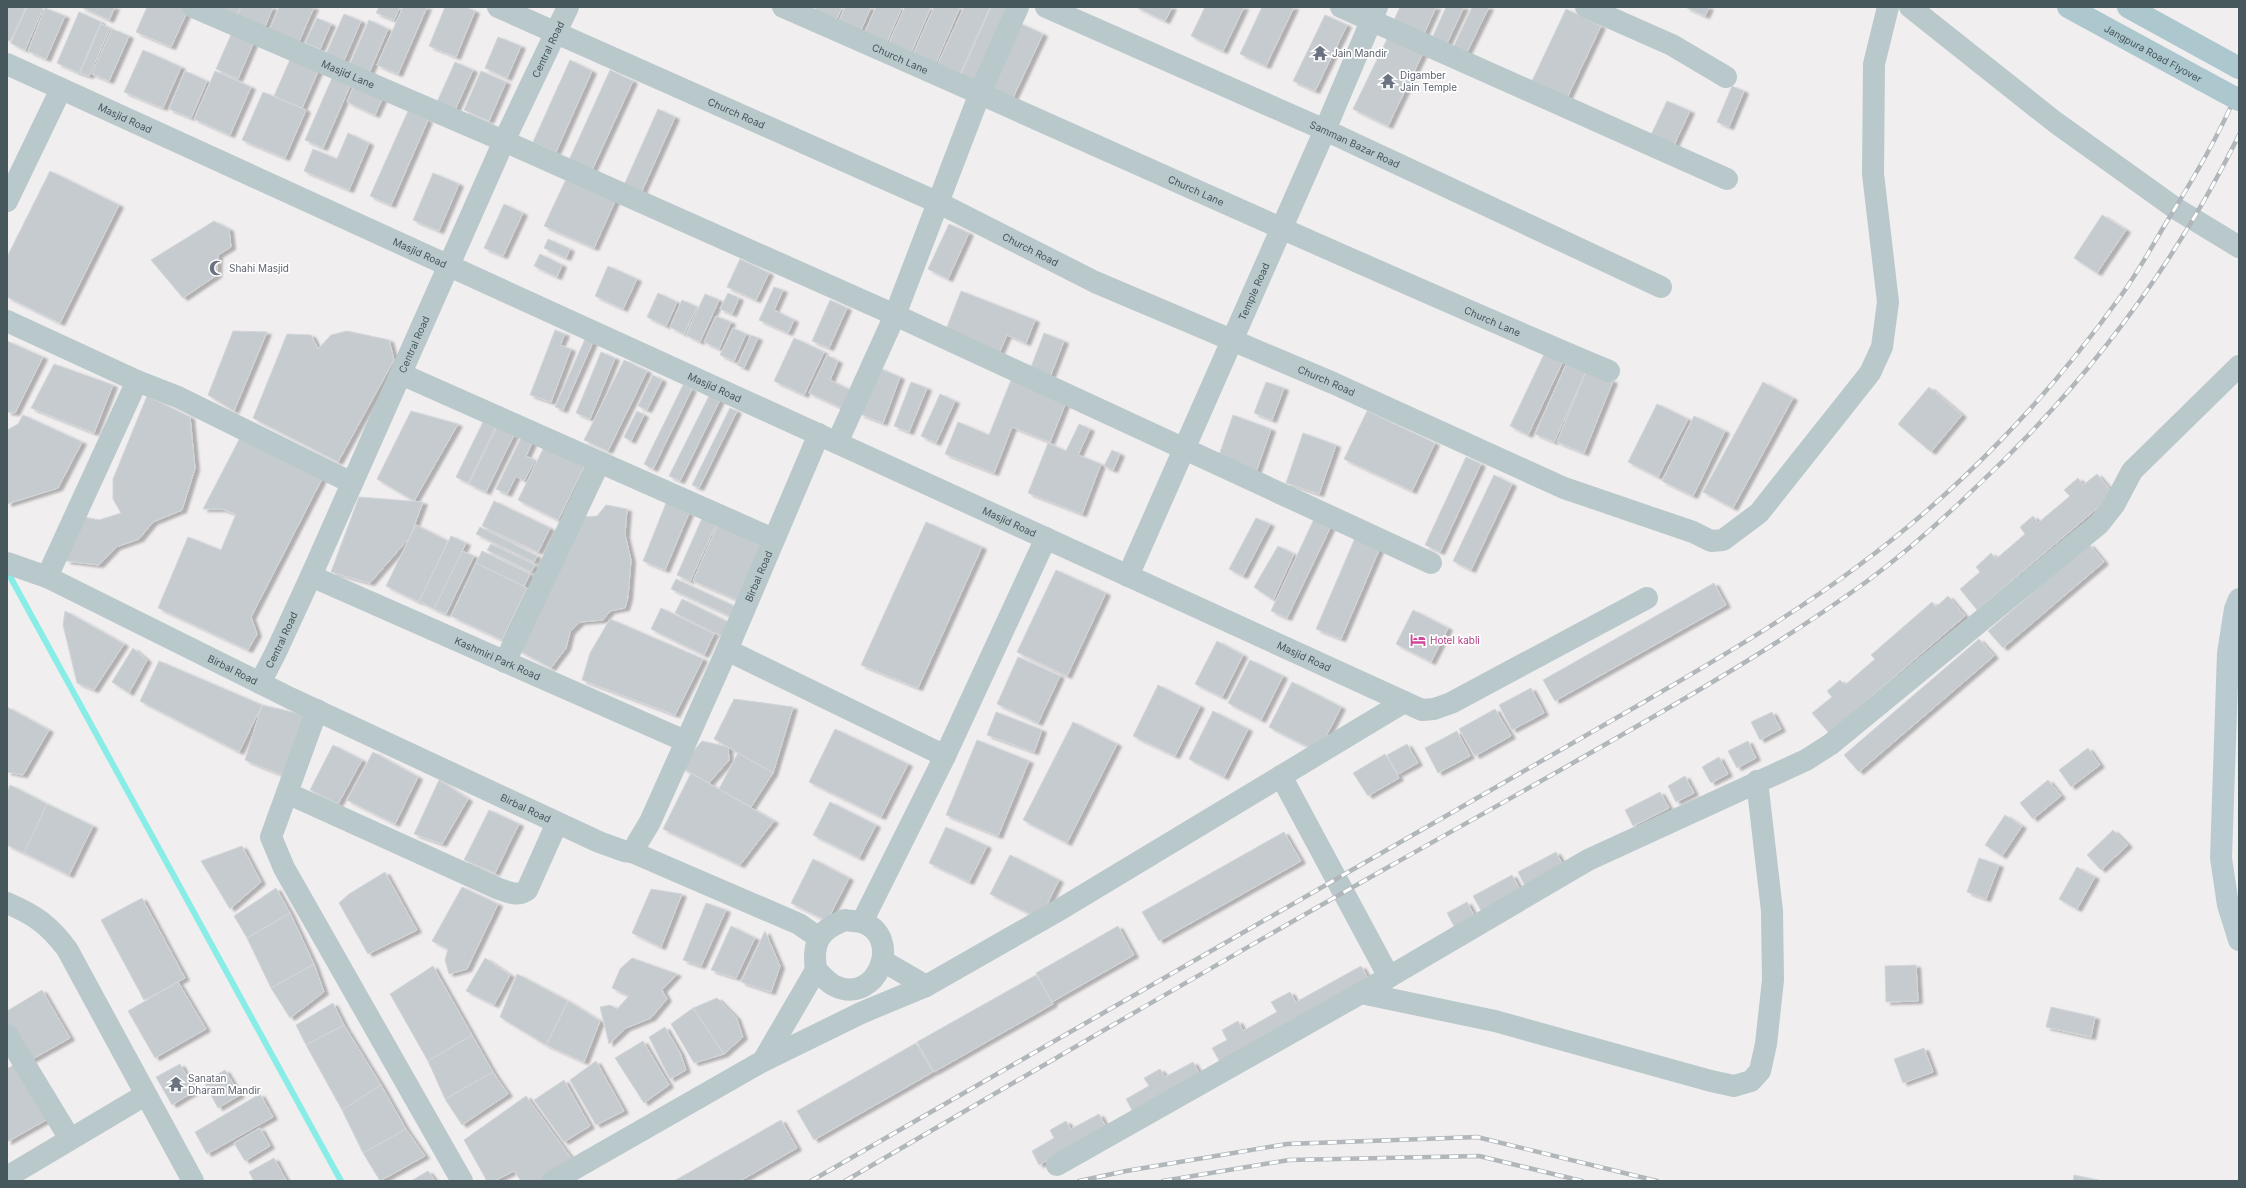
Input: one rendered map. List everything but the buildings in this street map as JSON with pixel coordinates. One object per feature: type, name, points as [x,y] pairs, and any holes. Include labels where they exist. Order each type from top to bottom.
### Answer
[{"type":"main road","name":"Jangpura Road Flyover","points":[[2068,7],[2239,100]]},
{"type":"main road","points":[[2128,7],[2239,68]]},
{"type":"main road","points":[[2239,599],[2235,609],[2228,653],[2221,858],[2228,905],[2239,940]]},
{"type":"street","name":"Masjid Lane","points":[[193,7],[504,141],[895,315],[1430,563]]},
{"type":"street","name":"Church Road","points":[[498,7],[938,203],[1095,282],[1232,340],[1564,488],[1693,532],[1711,541],[1723,540],[1759,512],[1870,373],[1882,347],[1888,302],[1873,174],[1874,64],[1888,7]]},
{"type":"street","name":"Central Road","points":[[260,683],[311,576],[504,141],[568,7]]},
{"type":"street","name":"Church Lane","points":[[783,7],[980,93],[1423,292],[1609,371]]},
{"type":"street","name":"Birbal Road","points":[[7,563],[38,574],[260,683],[557,823],[624,852],[632,852],[650,822],[727,650],[773,539],[895,315],[980,93],[1018,7]]},
{"type":"street","name":"Samman Bazar Road","points":[[1046,7],[1325,130],[1660,287]]},
{"type":"street","points":[[1341,7],[1374,14],[1727,179]]},
{"type":"street","points":[[1586,7],[1672,45],[1726,77]]},
{"type":"street","points":[[1910,7],[2056,122],[2175,208],[2239,247]]},
{"type":"street","name":"Temple Road","points":[[1128,576],[1185,450],[1374,14]]},
{"type":"street","name":"Masjid Road","points":[[7,64],[1413,706]]},
{"type":"street","points":[[7,201],[61,89]]},
{"type":"street","points":[[7,321],[137,381],[178,397],[352,483]]},
{"type":"street","points":[[1057,1165],[1361,993],[1588,860],[1757,781],[1806,760],[1831,744],[2099,524],[2114,505],[2132,471],[2239,366]]},
{"type":"street","points":[[400,374],[598,463],[773,539]]},
{"type":"street","points":[[38,574],[137,381]]},
{"type":"street","points":[[505,662],[598,463]]},
{"type":"street","points":[[862,922],[945,756],[1046,538]]},
{"type":"street","name":"Kashmiri Park Road","points":[[311,576],[685,741]]},
{"type":"street","points":[[553,1181],[763,1061],[861,1013],[926,986],[1054,913],[1280,776],[1413,706],[1434,709],[1451,702],[1647,598]]},
{"type":"street","points":[[727,650],[945,756]]},
{"type":"street","points":[[317,710],[271,837],[284,868],[462,1181]]},
{"type":"street","points":[[1280,776],[1388,977]]},
{"type":"street","points":[[1361,993],[1495,1021],[1711,1081],[1734,1086],[1750,1081],[1760,1071],[1766,1044],[1773,980],[1772,911],[1757,781]]},
{"type":"street","points":[[287,793],[499,889],[515,894],[522,894],[527,890],[557,823]]},
{"type":"street","points":[[632,852],[799,924],[819,938]]},
{"type":"street","points":[[7,903],[25,911],[52,929],[67,949],[193,1181]]},
{"type":"street","points":[[763,1061],[816,970],[815,958],[819,938],[830,926],[845,920],[862,922],[875,931],[882,945],[883,961],[877,975],[865,985],[850,989],[835,986],[816,970]]},
{"type":"street","points":[[883,961],[926,986]]},
{"type":"street","points":[[10,1047],[70,1139]]},
{"type":"street","points":[[7,1176],[145,1095]]},
{"type":"waterway","points":[[7,571],[341,1181]]},
{"type":"railway","points":[[811,1181],[1726,654],[1806,603],[1858,566],[1931,507],[2000,442],[2063,371],[2092,335],[2132,279],[2186,190],[2214,140],[2239,88]]},
{"type":"railway","points":[[845,1181],[1255,943],[1694,693],[1782,639],[1866,582],[1922,537],[1974,489],[2052,410],[2088,368],[2123,324],[2155,279],[2185,232],[2239,135]]},
{"type":"railway","points":[[1079,1181],[1126,1171],[1287,1144],[1477,1137],[1657,1181]]},
{"type":"railway","points":[[1163,1181],[1289,1160],[1479,1156],[1582,1181]]},
{"type":"place","name":"Jain Mandir","points":[[1320,53]]},
{"type":"place","name":"Digamber Jain Temple","points":[[1388,81]]},
{"type":"place","name":"Shahi Masjid","points":[[217,268]]},
{"type":"place","name":"Hotel kabli","points":[[1418,640]]},
{"type":"place","name":"Sanatan Dharam Mandir","points":[[176,1084]]}]
